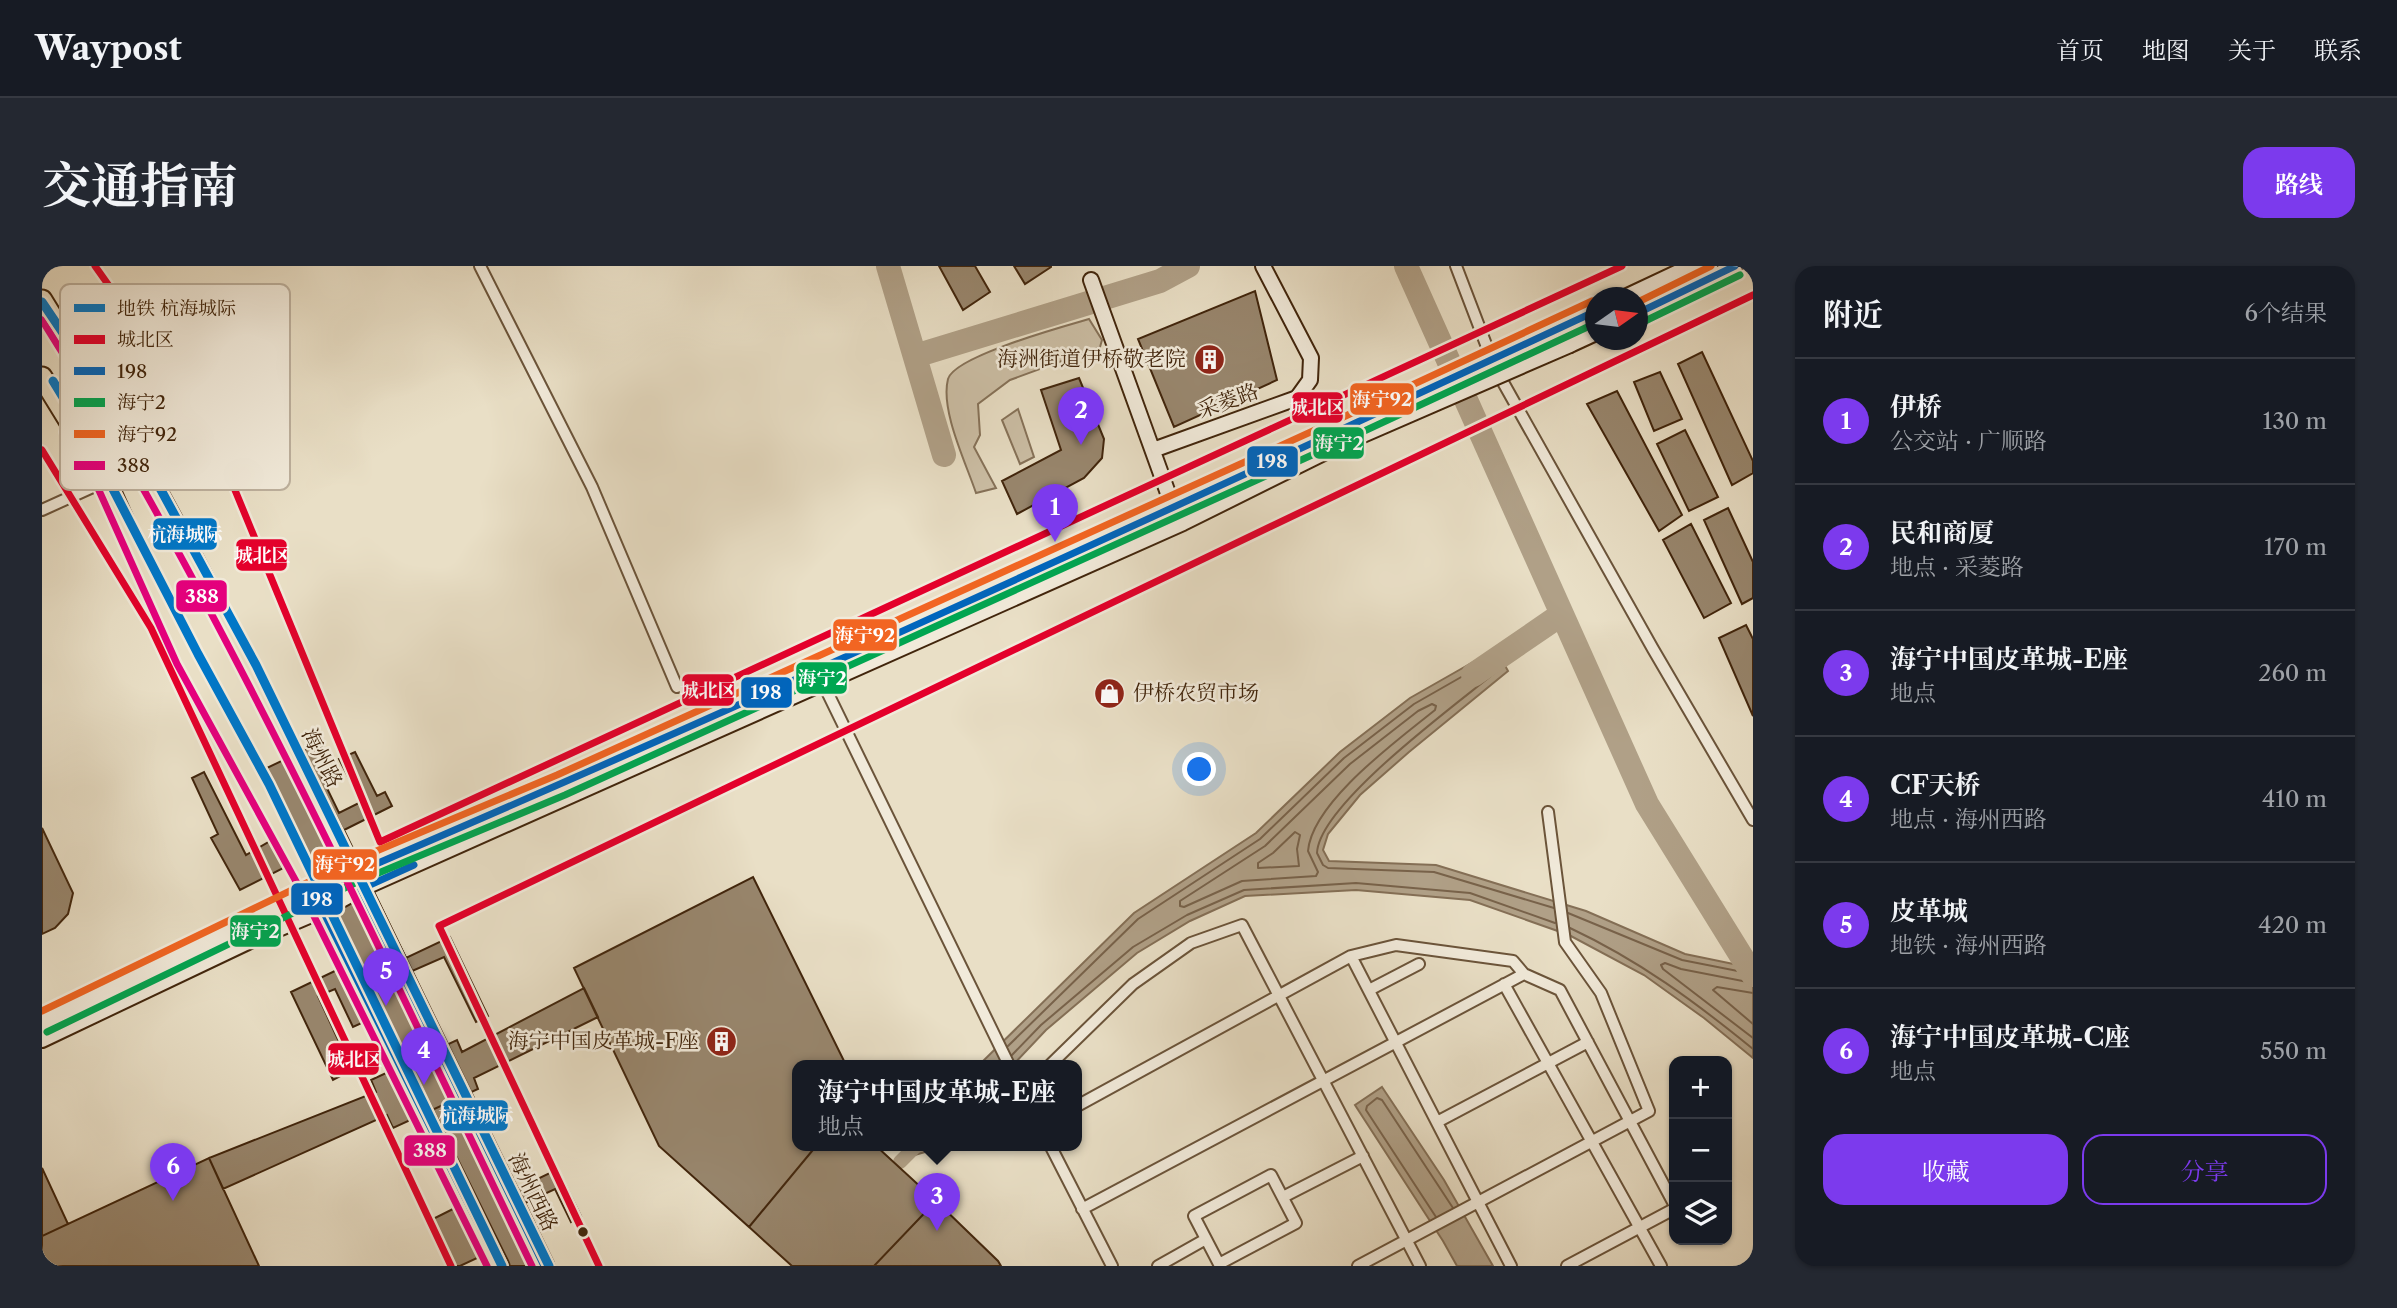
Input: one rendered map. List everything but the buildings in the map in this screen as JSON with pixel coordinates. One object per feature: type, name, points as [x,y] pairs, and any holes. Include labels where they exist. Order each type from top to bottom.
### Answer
[{"type":"highway","name":"海州路","points":[[42,300],[60,330]]},
{"type":"highway","points":[[42,377],[60,406]]},
{"type":"highway","points":[[110,490],[186,659],[323,910],[499,1266]]},
{"type":"highway","name":"海州路","points":[[155,490],[322,808],[357,881]]},
{"type":"highway","name":"海州西路","points":[[357,881],[544,1266]]},
{"type":"main road","name":"采菱路","points":[[1153,450],[1297,398],[1310,380],[1311,358],[1263,266]]},
{"type":"main road","points":[[1646,287],[1691,266]]},
{"type":"main road","points":[[1648,308],[1735,266]]},
{"type":"main road","points":[[1091,280],[1172,507]]},
{"type":"main road","points":[[42,1023],[313,891],[357,881],[561,785],[1183,523],[1342,437],[1585,316]]},
{"type":"main road","points":[[820,675],[1172,507],[1585,338]]},
{"type":"main road","points":[[42,1040],[323,910],[357,881]]},
{"type":"street","points":[[480,266],[593,487],[677,687]]},
{"type":"street","points":[[1456,266],[1495,368],[1753,820]]},
{"type":"street","points":[[42,510],[86,490]]},
{"type":"street","points":[[820,675],[1007,1060]]},
{"type":"street","points":[[1358,1266],[1649,1111],[1601,993],[1565,942],[1548,812]]},
{"type":"street","points":[[1055,1060],[1143,977],[1191,943],[1242,925],[1420,1266]]},
{"type":"street","points":[[1082,1102],[1351,956],[1396,945],[1513,961],[1524,974],[1560,990],[1669,1197]]},
{"type":"street","points":[[1351,956],[1511,1266]]},
{"type":"street","points":[[1369,990],[1419,964]]},
{"type":"street","points":[[1082,1209],[1524,974]]},
{"type":"street","points":[[1504,984],[1661,1266]]},
{"type":"street","points":[[1437,1122],[1588,1042]]},
{"type":"street","points":[[1053,1151],[1112,1266]]},
{"type":"street","points":[[1283,1197],[1363,1156]]},
{"type":"street","points":[[1271,1175],[1296,1223],[1219,1264],[1206,1239],[1194,1216],[1271,1175]]},
{"type":"street","points":[[1567,1266],[1669,1210]]},
{"type":"street","points":[[1158,1266],[1206,1239]]},
{"type":"shaded area","points":[[1089,319],[1102,340],[1100,347],[1010,380],[978,404],[980,435],[974,447],[996,488],[976,493],[951,421],[946,392],[948,379],[955,370],[989,352]]},
{"type":"shaded area","points":[[1018,409],[1034,457],[1020,464],[1002,420]]},
{"type":"water","points":[[1496,649],[1508,671],[1360,795],[1328,834],[1323,850],[1329,861],[1436,865],[1586,911],[1685,954],[1753,968],[1753,1058],[1704,1018],[1644,975],[1569,935],[1470,900],[1356,890],[1245,896],[1190,921],[1137,953],[1046,1030],[1018,1060],[984,1060],[1134,913],[1256,833],[1340,752],[1410,698]]},
{"type":"water","points":[[1382,1087],[1444,1180],[1493,1266],[1457,1266],[1355,1105]]},
{"type":"water","points":[[906,1151],[928,1151],[904,1158]]},
{"type":"waterway","points":[[888,266],[944,455]]},
{"type":"waterway","points":[[915,356],[1160,281],[1188,266]]},
{"type":"waterway","points":[[1406,266],[1647,804],[1753,975]]},
{"type":"waterway","points":[[1473,675],[1562,614]]},
{"type":"waterway","points":[[900,1162],[911,1151]]},
{"type":"metro line","name":"杭海城际","points":[[42,302],[60,329]]},
{"type":"metro line","name":"杭海城际","points":[[53,381],[60,392]]},
{"type":"metro line","name":"杭海城际","points":[[113,490],[269,784],[502,1266]]},
{"type":"metro line","name":"杭海城际","points":[[161,490],[256,665],[549,1266]]},
{"type":"transit line","name":"城北区","points":[[95,266],[108,284]]},
{"type":"transit line","name":"城北区","points":[[235,490],[380,842],[1622,266]]},
{"type":"transit line","name":"海宁92","points":[[1648,297],[1711,266]]},
{"type":"transit line","name":"198","points":[[1648,308],[1735,266]]},
{"type":"transit line","name":"海宁2","points":[[1648,320],[1740,275]]},
{"type":"transit line","name":"城北区","points":[[599,1266],[439,926],[1753,295]]},
{"type":"transit line","name":"海宁92","points":[[42,1011],[348,863],[557,775],[1585,304]]},
{"type":"transit line","name":"198","points":[[499,1266],[313,891],[956,607],[1585,316]]},
{"type":"transit line","name":"388","points":[[42,320],[60,349]]},
{"type":"transit line","name":"海宁2","points":[[47,1032],[357,882],[565,795],[1585,328]]},
{"type":"transit line","name":"城北区","points":[[42,450],[60,479]]},
{"type":"transit line","name":"城北区","points":[[66,490],[151,628],[451,1266]]},
{"type":"transit line","name":"388","points":[[99,490],[177,664],[304,896],[487,1266]]},
{"type":"transit line","name":"388","points":[[144,490],[291,769],[532,1266]]},
{"type":"transit line","name":"198","points":[[414,865],[361,889],[544,1266]]},
{"type":"place","name":"海洲街道伊桥敬老院","points":[[1209,359]]},
{"type":"place","name":"民和商厦","points":[[1081,445]]},
{"type":"place","name":"伊桥","points":[[1055,542]]},
{"type":"place","name":"伊桥农贸市场","points":[[1110,693]]},
{"type":"place","name":"皮革城","points":[[386,1006]]},
{"type":"place","name":"海宁中国皮革城-F座","points":[[722,1041]]},
{"type":"place","name":"CF天桥","points":[[424,1085]]},
{"type":"place","name":"海宁中国皮革城-C座","points":[[173,1201]]},
{"type":"place","name":"海宁中国皮革城-E座","points":[[937,1231]]}]
